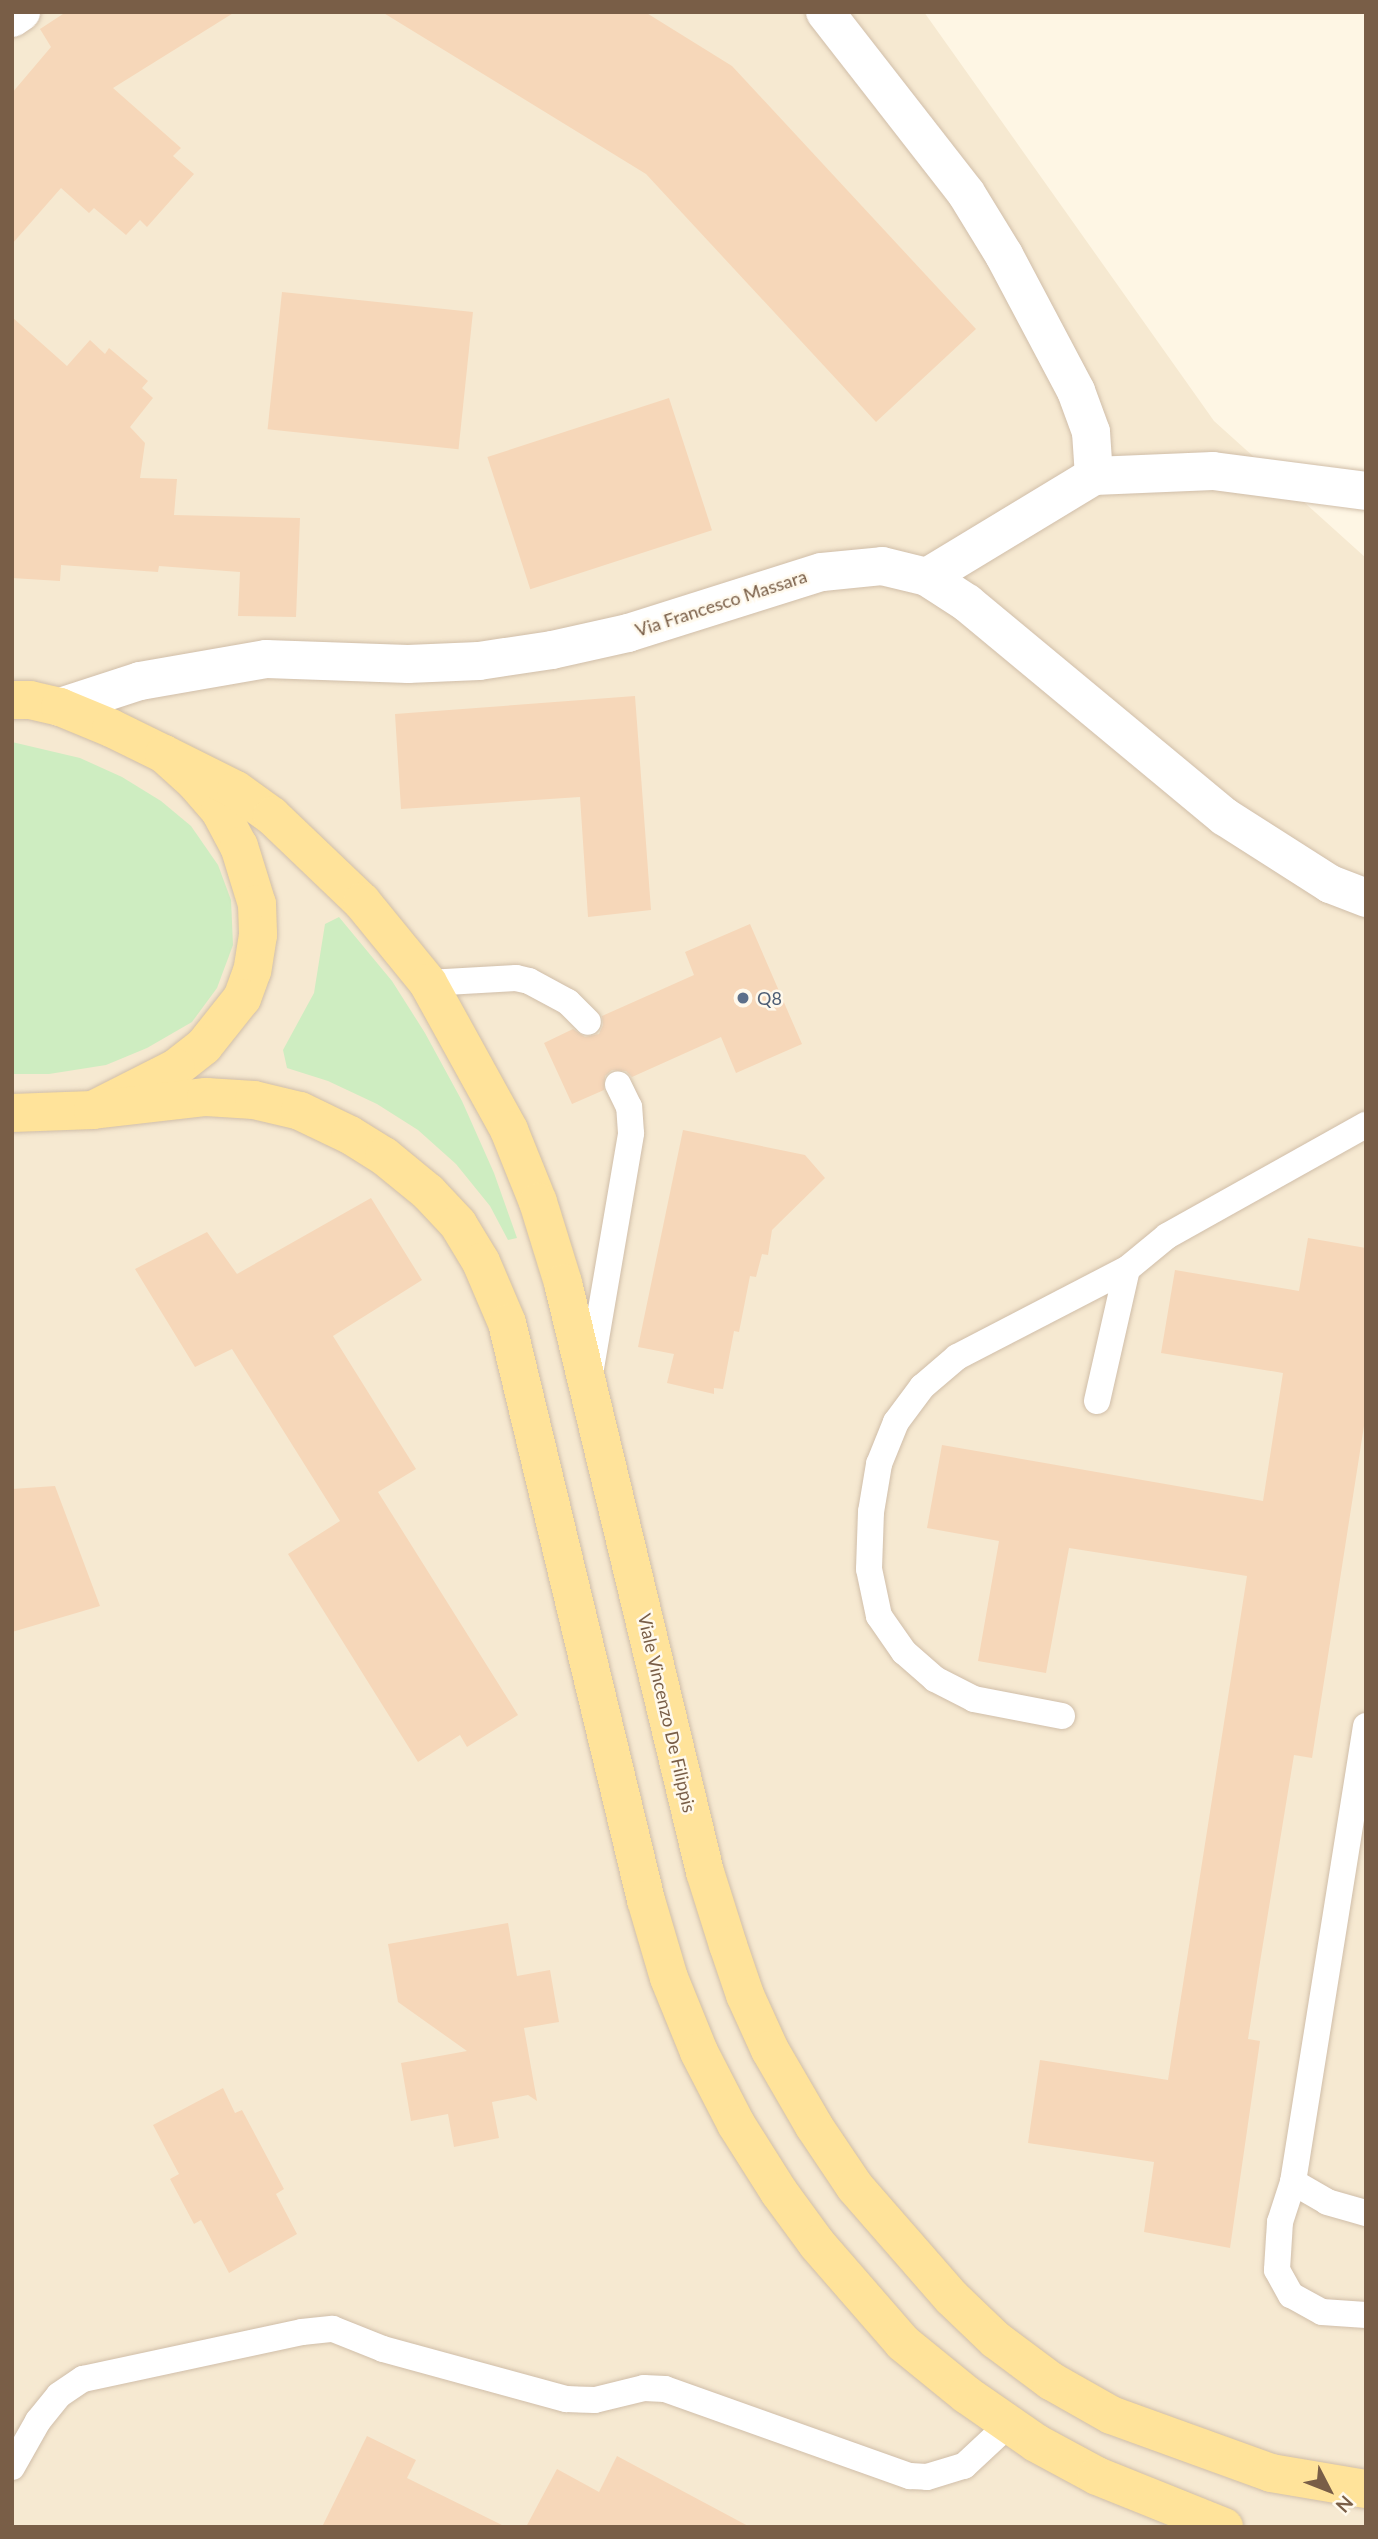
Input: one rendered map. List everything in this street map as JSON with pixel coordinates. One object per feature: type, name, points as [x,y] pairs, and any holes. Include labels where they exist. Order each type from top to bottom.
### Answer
[{"type":"main road","name":"Viale Vincenzo De Filippis","points":[[29,700],[164,754],[236,790],[272,816],[362,902],[428,982],[509,1130],[538,1202],[589,1383],[705,1872],[745,1995],[770,2050],[814,2126],[855,2187],[952,2298],[996,2340],[1051,2381],[1111,2415],[1272,2473],[1366,2489]]},
{"type":"main road","name":"Viale Vincenzo De Filippis","points":[[93,1110],[176,1068],[204,1046],[242,998],[252,971],[258,935],[257,904],[239,846],[220,811],[195,782],[164,754]]},
{"type":"main road","name":"Viale Vincenzo De Filippis","points":[[12,1113],[93,1110],[205,1097],[254,1100],[300,1111],[350,1135],[384,1156],[428,1192],[458,1224],[481,1262],[507,1323],[646,1900],[669,1978],[699,2052],[736,2124],[779,2192],[817,2244],[903,2343],[1036,2443],[1097,2476],[1224,2527]]},
{"type":"street","points":[[12,18],[21,12]]},
{"type":"street","points":[[825,12],[966,193],[1004,255],[1076,391],[1091,432],[1094,476]]},
{"type":"street","points":[[927,577],[1094,476],[1213,471],[1366,491]]},
{"type":"street","name":"Via Francesco Massara","points":[[29,700],[266,659],[408,664],[479,661],[552,650],[628,633],[822,572],[882,566],[927,577],[967,603],[1225,817],[1330,884],[1366,898]]},
{"type":"lane","points":[[428,982],[516,978],[529,981],[568,1002],[588,1022]]},
{"type":"lane","points":[[589,1383],[631,1133],[629,1107],[618,1084]]},
{"type":"lane","points":[[1062,1716],[974,1699],[935,1679],[904,1652],[879,1616],[869,1569],[871,1512],[878,1464],[896,1423],[922,1387],[957,1357],[1127,1269],[1167,1236],[1366,1125]]},
{"type":"lane","points":[[1097,1401],[1127,1269]]},
{"type":"lane","points":[[1366,1726],[1293,2182],[1280,2222],[1277,2270],[1291,2295],[1322,2312],[1366,2315]]},
{"type":"lane","points":[[1293,2182],[1327,2202],[1366,2213]]},
{"type":"lane","points":[[12,2467],[37,2421],[59,2395],[83,2379],[302,2332],[333,2329],[383,2348],[566,2399],[595,2400],[644,2388],[665,2389],[910,2476],[927,2477],[964,2466],[1009,2424]]},
{"type":"shaded area","points":[[12,12],[924,12],[1214,421],[1366,558],[1366,2527],[12,2527]]},
{"type":"green space","points":[[12,742],[80,758],[122,777],[161,801],[191,826],[218,865],[231,900],[233,945],[217,988],[192,1022],[147,1048],[106,1065],[49,1074],[12,1074]]},
{"type":"green space","points":[[339,917],[392,981],[425,1033],[462,1101],[494,1173],[517,1238],[508,1240],[490,1206],[456,1164],[418,1130],[377,1104],[328,1081],[287,1068],[283,1050],[314,993],[325,924]]},
{"type":"building","points":[[66,12],[235,12],[113,88],[181,148],[173,156],[194,174],[147,227],[140,220],[126,235],[94,208],[89,213],[61,188],[12,244],[12,93],[51,47],[40,29]]},
{"type":"building","points":[[382,12],[645,12],[732,66],[976,329],[876,422],[646,174]]},
{"type":"building","points":[[282,292],[473,312],[459,449],[268,429]]},
{"type":"building","points":[[12,317],[67,366],[90,340],[105,354],[109,348],[148,381],[142,388],[153,398],[130,427],[145,443],[140,478],[177,479],[174,515],[300,518],[296,617],[238,616],[240,572],[159,566],[158,572],[61,565],[60,581],[12,578]]},
{"type":"building","points":[[669,398],[712,530],[530,589],[487,457]]},
{"type":"building","points":[[635,696],[651,910],[588,917],[580,797],[401,809],[395,714]]},
{"type":"building","points":[[750,924],[802,1044],[736,1073],[721,1037],[632,1077],[626,1071],[612,1070],[605,1076],[604,1090],[572,1104],[544,1043],[573,1029],[585,1037],[599,1034],[603,1025],[602,1016],[694,975],[685,952]]},
{"type":"building","points":[[683,1130],[805,1155],[825,1178],[772,1230],[768,1255],[762,1254],[756,1277],[750,1276],[739,1332],[734,1331],[723,1389],[714,1388],[714,1394],[667,1383],[674,1354],[638,1347]]},
{"type":"building","points":[[371,1198],[422,1280],[333,1336],[416,1469],[378,1492],[518,1715],[467,1747],[460,1735],[418,1762],[288,1554],[340,1521],[232,1349],[195,1367],[135,1269],[207,1232],[237,1274]]},
{"type":"building","points":[[1308,1238],[1366,1248],[1366,1413],[1312,1758],[1294,1755],[1261,1956],[1248,2039],[1260,2041],[1230,2248],[1144,2232],[1154,2162],[1028,2143],[1040,2060],[1168,2080],[1247,1576],[1069,1548],[1046,1673],[978,1661],[999,1541],[927,1528],[942,1445],[1263,1501],[1283,1373],[1161,1353],[1175,1270],[1299,1291]]},
{"type":"building","points":[[55,1486],[100,1606],[12,1632],[12,1489]]},
{"type":"building","points":[[508,1923],[517,1976],[550,1970],[559,2022],[524,2028],[537,2101],[528,2095],[492,2102],[499,2138],[454,2147],[448,2114],[411,2121],[401,2063],[467,2051],[398,2002],[388,1944]]},
{"type":"building","points":[[223,2088],[235,2113],[242,2110],[284,2189],[276,2194],[297,2234],[229,2273],[201,2220],[194,2224],[170,2179],[179,2174],[153,2125]]},
{"type":"building","points":[[367,2436],[416,2460],[407,2478],[506,2527],[322,2527]]},
{"type":"building","points":[[617,2456],[750,2527],[526,2527],[557,2469],[599,2492]]},
{"type":"place","name":"Q8","points":[[743,998]]}]
